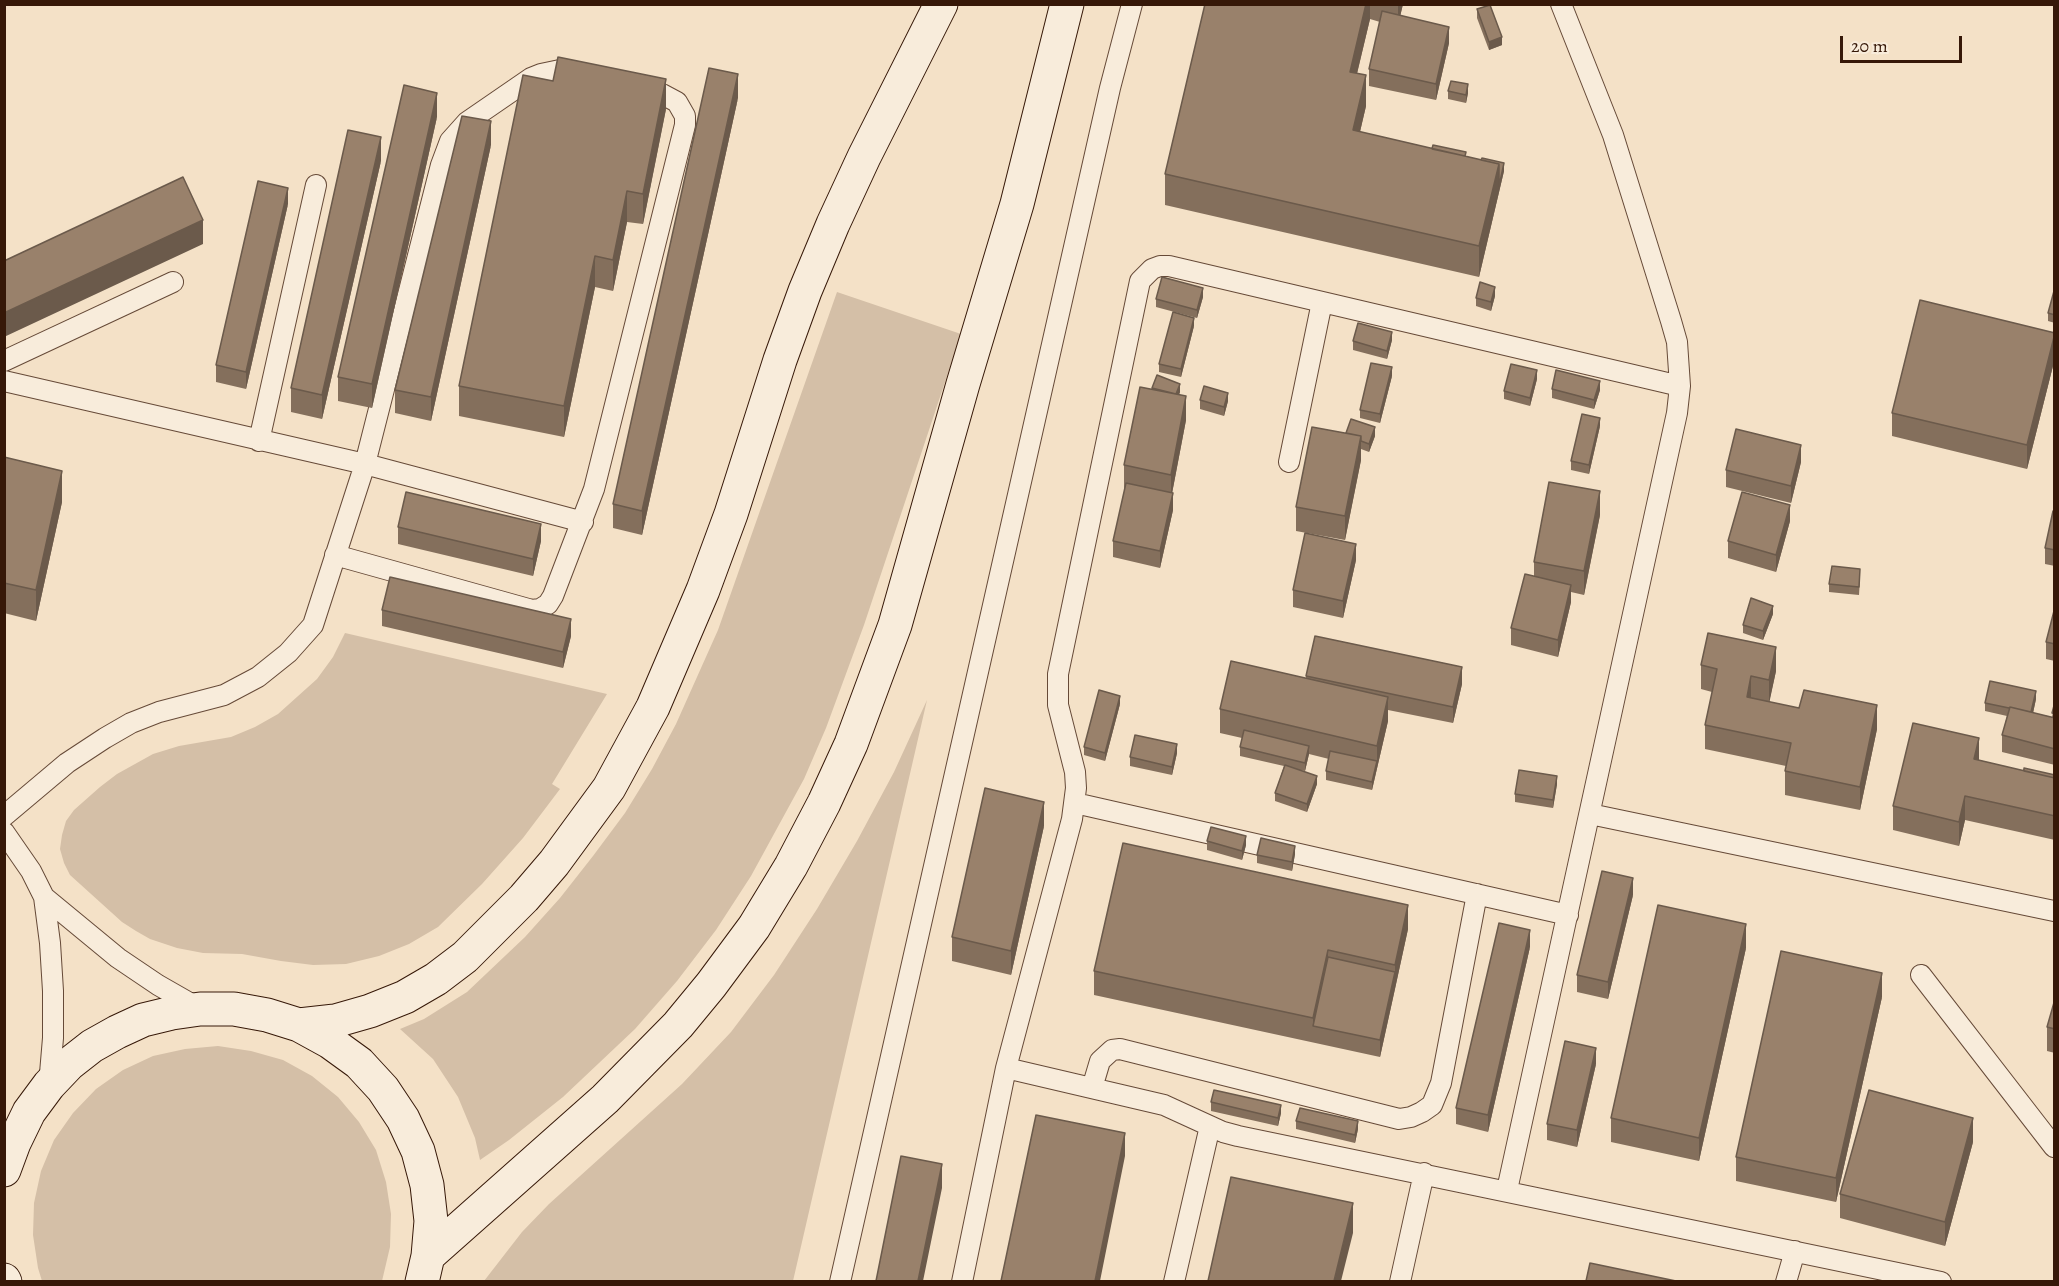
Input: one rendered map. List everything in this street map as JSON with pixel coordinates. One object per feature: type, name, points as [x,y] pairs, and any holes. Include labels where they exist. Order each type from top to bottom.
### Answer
[{"type":"main road","points":[[299,1025],[335,1021],[370,1011],[405,997],[444,974],[465,957],[524,898],[554,863],[609,788],[653,707],[703,590],[735,503],[780,360],[825,243],[864,157],[941,4]]},
{"type":"main road","points":[[425,1269],[605,1099],[678,1025],[754,927],[791,866],[824,803],[850,744],[895,625],[1017,204],[1067,4]]},
{"type":"main road","points":[[4,1170],[29,1112],[49,1085],[69,1064],[92,1046],[143,1020],[162,1015],[200,1009],[245,1011],[267,1015],[299,1025],[330,1041],[359,1063],[383,1089],[403,1119],[418,1151],[427,1185],[431,1221],[425,1269]]},
{"type":"lane","points":[[840,1281],[1105,111],[1132,4]]},
{"type":"lane","points":[[1507,1191],[1677,413],[1680,386],[1677,342],[1671,321],[1612,135],[1561,4]]},
{"type":"lane","points":[[4,816],[68,763],[131,723],[159,712],[224,694],[258,677],[288,653],[313,625],[364,464],[441,165],[450,141],[467,122],[541,74],[560,70],[593,77]]},
{"type":"lane","points":[[335,555],[532,610],[540,609],[553,596],[583,522],[603,455],[685,125],[681,108],[670,97],[616,83]]},
{"type":"lane","points":[[260,441],[316,185]]},
{"type":"lane","points":[[962,1281],[1005,1068],[1075,803],[1075,772],[1058,705],[1058,674],[1140,281],[1152,269],[1170,266],[1680,386]]},
{"type":"lane","points":[[4,361],[173,282]]},
{"type":"lane","points":[[1289,462],[1322,302]]},
{"type":"lane","points":[[4,381],[364,464],[583,522]]},
{"type":"lane","points":[[1075,803],[1568,915]]},
{"type":"lane","points":[[1590,814],[2055,911]]},
{"type":"lane","points":[[4,832],[31,871],[44,897],[53,991],[49,1085]]},
{"type":"lane","points":[[1092,1088],[1100,1062],[1112,1050],[1120,1049],[1399,1119],[1422,1112],[1432,1105],[1442,1083],[1477,894]]},
{"type":"lane","points":[[44,897],[118,958],[158,985],[200,1009]]},
{"type":"lane","points":[[1922,975],[2055,1147]]},
{"type":"lane","points":[[1005,1068],[1164,1105],[1238,1136],[1941,1281]]},
{"type":"lane","points":[[1174,1281],[1210,1126]]},
{"type":"lane","points":[[1400,1281],[1424,1173]]},
{"type":"lane","points":[[1786,1281],[1795,1251]]},
{"type":"shaded area","points":[[837,292],[961,334],[864,625],[826,728],[804,779],[751,876],[716,930],[677,981],[635,1029],[563,1097],[480,1160],[475,1138],[458,1097],[433,1059],[400,1029],[424,1019],[467,992],[525,937],[593,856],[625,813],[652,769],[676,724],[718,630]]},
{"type":"shaded area","points":[[345,633],[607,694],[552,784],[560,789],[523,838],[482,884],[438,927],[409,944],[379,956],[346,964],[313,965],[242,954],[203,953],[177,948],[150,939],[136,931],[122,922],[70,875],[60,849],[66,821],[74,810],[100,787],[117,774],[153,754],[179,746],[231,737],[278,714],[317,679],[333,657]]},
{"type":"shaded area","points":[[927,700],[793,1281],[484,1281],[522,1232],[549,1204],[682,1084],[731,1032],[774,975],[817,909],[894,772]]},
{"type":"shaded area","points":[[218,1046],[251,1051],[283,1060],[312,1076],[338,1097],[359,1122],[376,1150],[386,1182],[391,1214],[390,1247],[382,1281],[42,1281],[33,1235],[34,1203],[41,1171],[54,1140],[73,1113],[96,1089],[123,1070],[153,1056],[185,1049]]},
{"type":"building","points":[[1205,4],[1366,4],[1350,72],[1366,75],[1353,130],[1499,164],[1479,246],[1165,174]]},
{"type":"building","points":[[1490,5],[1502,37],[1489,42],[1477,9]]},
{"type":"building","points":[[1382,11],[1449,27],[1436,84],[1369,69]]},
{"type":"building","points":[[558,57],[666,79],[643,194],[627,191],[613,260],[595,256],[564,406],[459,386],[523,75],[553,81]]},
{"type":"building","points":[[709,68],[738,74],[642,511],[613,504]]},
{"type":"building","points":[[1451,81],[1468,84],[1466,95],[1448,91]]},
{"type":"building","points":[[404,85],[437,93],[372,384],[338,377]]},
{"type":"building","points":[[462,116],[491,121],[431,397],[395,390]]},
{"type":"building","points":[[348,130],[381,137],[322,395],[291,388]]},
{"type":"building","points":[[1433,145],[1466,152],[1465,156],[1432,149]]},
{"type":"building","points":[[1482,158],[1504,163],[1499,186],[1499,164],[1481,160]]},
{"type":"building","points":[[183,177],[203,220],[4,313],[4,261]]},
{"type":"building","points":[[258,181],[288,188],[246,372],[216,365]]},
{"type":"building","points":[[1162,277],[1203,288],[1197,310],[1156,299]]},
{"type":"building","points":[[1480,282],[1495,287],[1491,302],[1476,298]]},
{"type":"building","points":[[2055,292],[2055,315],[2048,313]]},
{"type":"building","points":[[1920,300],[2055,333],[2027,445],[1892,413]]},
{"type":"building","points":[[1173,312],[1194,318],[1181,369],[1159,364]]},
{"type":"building","points":[[1358,323],[1392,332],[1387,351],[1353,341]]},
{"type":"building","points":[[1371,363],[1392,367],[1380,414],[1360,410]]},
{"type":"building","points":[[1511,364],[1537,370],[1530,398],[1504,391]]},
{"type":"building","points":[[1556,370],[1600,381],[1594,400],[1552,389]]},
{"type":"building","points":[[1157,375],[1180,384],[1176,394],[1152,388]]},
{"type":"building","points":[[1204,386],[1228,393],[1224,407],[1200,400]]},
{"type":"building","points":[[1140,387],[1186,396],[1171,475],[1124,465]]},
{"type":"building","points":[[1582,414],[1600,418],[1589,465],[1571,461]]},
{"type":"building","points":[[1351,419],[1375,427],[1369,444],[1361,441],[1361,436],[1346,433]]},
{"type":"building","points":[[1312,427],[1361,436],[1345,516],[1296,507]]},
{"type":"building","points":[[1736,429],[1801,445],[1791,486],[1726,470]]},
{"type":"building","points":[[4,457],[62,471],[36,590],[4,583]]},
{"type":"building","points":[[1549,482],[1600,491],[1584,571],[1534,562]]},
{"type":"building","points":[[1126,483],[1173,493],[1160,551],[1113,541]]},
{"type":"building","points":[[406,492],[541,524],[533,559],[398,527]]},
{"type":"building","points":[[1742,492],[1790,505],[1776,555],[1728,541]]},
{"type":"building","points":[[2053,511],[2055,511],[2055,550],[2045,548]]},
{"type":"building","points":[[1305,533],[1356,544],[1343,601],[1293,590]]},
{"type":"building","points":[[1832,566],[1860,569],[1859,587],[1829,584]]},
{"type":"building","points":[[1525,574],[1571,585],[1558,640],[1511,628]]},
{"type":"building","points":[[390,577],[571,619],[563,652],[382,610]]},
{"type":"building","points":[[1751,598],[1773,606],[1763,631],[1743,625]]},
{"type":"building","points":[[2055,607],[2055,644],[2046,642]]},
{"type":"building","points":[[1708,633],[1776,647],[1769,680],[1751,676],[1747,697],[1799,708],[1804,690],[1877,705],[1860,787],[1785,771],[1791,743],[1705,725],[1717,669],[1701,665]]},
{"type":"building","points":[[1315,636],[1462,667],[1453,707],[1306,676]]},
{"type":"building","points":[[1231,661],[1388,697],[1377,746],[1220,709]]},
{"type":"building","points":[[1990,681],[2036,691],[2031,712],[1985,703]]},
{"type":"building","points":[[1099,690],[1120,696],[1105,753],[1084,747]]},
{"type":"building","points":[[2010,707],[2055,718],[2055,749],[2002,735]]},
{"type":"building","points":[[1913,723],[1979,738],[1974,759],[2055,778],[2055,816],[1965,796],[1959,822],[1893,806]]},
{"type":"building","points":[[1244,730],[1309,746],[1305,763],[1240,747]]},
{"type":"building","points":[[1135,735],[1177,744],[1172,767],[1130,757]]},
{"type":"building","points":[[1330,751],[1377,761],[1372,782],[1326,771]]},
{"type":"building","points":[[1285,765],[1317,776],[1307,804],[1275,793]]},
{"type":"building","points":[[2024,768],[2055,775],[2055,778],[2024,771]]},
{"type":"building","points":[[1519,770],[1557,776],[1553,800],[1515,794]]},
{"type":"building","points":[[985,788],[1044,802],[1011,951],[952,937]]},
{"type":"building","points":[[1211,827],[1246,836],[1242,851],[1207,841]]},
{"type":"building","points":[[1261,838],[1295,846],[1292,862],[1257,855]]},
{"type":"building","points":[[1123,843],[1408,905],[1395,965],[1328,950],[1313,1018],[1094,971]]},
{"type":"building","points":[[1602,871],[1633,878],[1608,982],[1577,975]]},
{"type":"building","points":[[1658,905],[1746,924],[1699,1138],[1611,1118]]},
{"type":"building","points":[[1499,923],[1530,930],[1488,1115],[1456,1108]]},
{"type":"building","points":[[1781,951],[1882,973],[1836,1178],[1736,1157]]},
{"type":"building","points":[[1328,957],[1395,972],[1380,1040],[1313,1026]]},
{"type":"building","points":[[2055,999],[2055,1029],[2047,1027]]},
{"type":"building","points":[[1565,1041],[1596,1048],[1577,1130],[1547,1124]]},
{"type":"building","points":[[1214,1090],[1281,1105],[1278,1118],[1211,1102]]},
{"type":"building","points":[[1869,1090],[1973,1118],[1945,1222],[1840,1194]]},
{"type":"building","points":[[1300,1108],[1358,1121],[1355,1135],[1296,1121]]},
{"type":"building","points":[[1036,1115],[1125,1133],[1095,1281],[1001,1281]]},
{"type":"building","points":[[901,1156],[942,1164],[918,1281],[876,1281]]},
{"type":"building","points":[[1231,1177],[1353,1203],[1334,1281],[1208,1281]]},
{"type":"building","points":[[1590,1263],[1676,1281],[1586,1281]]}]
